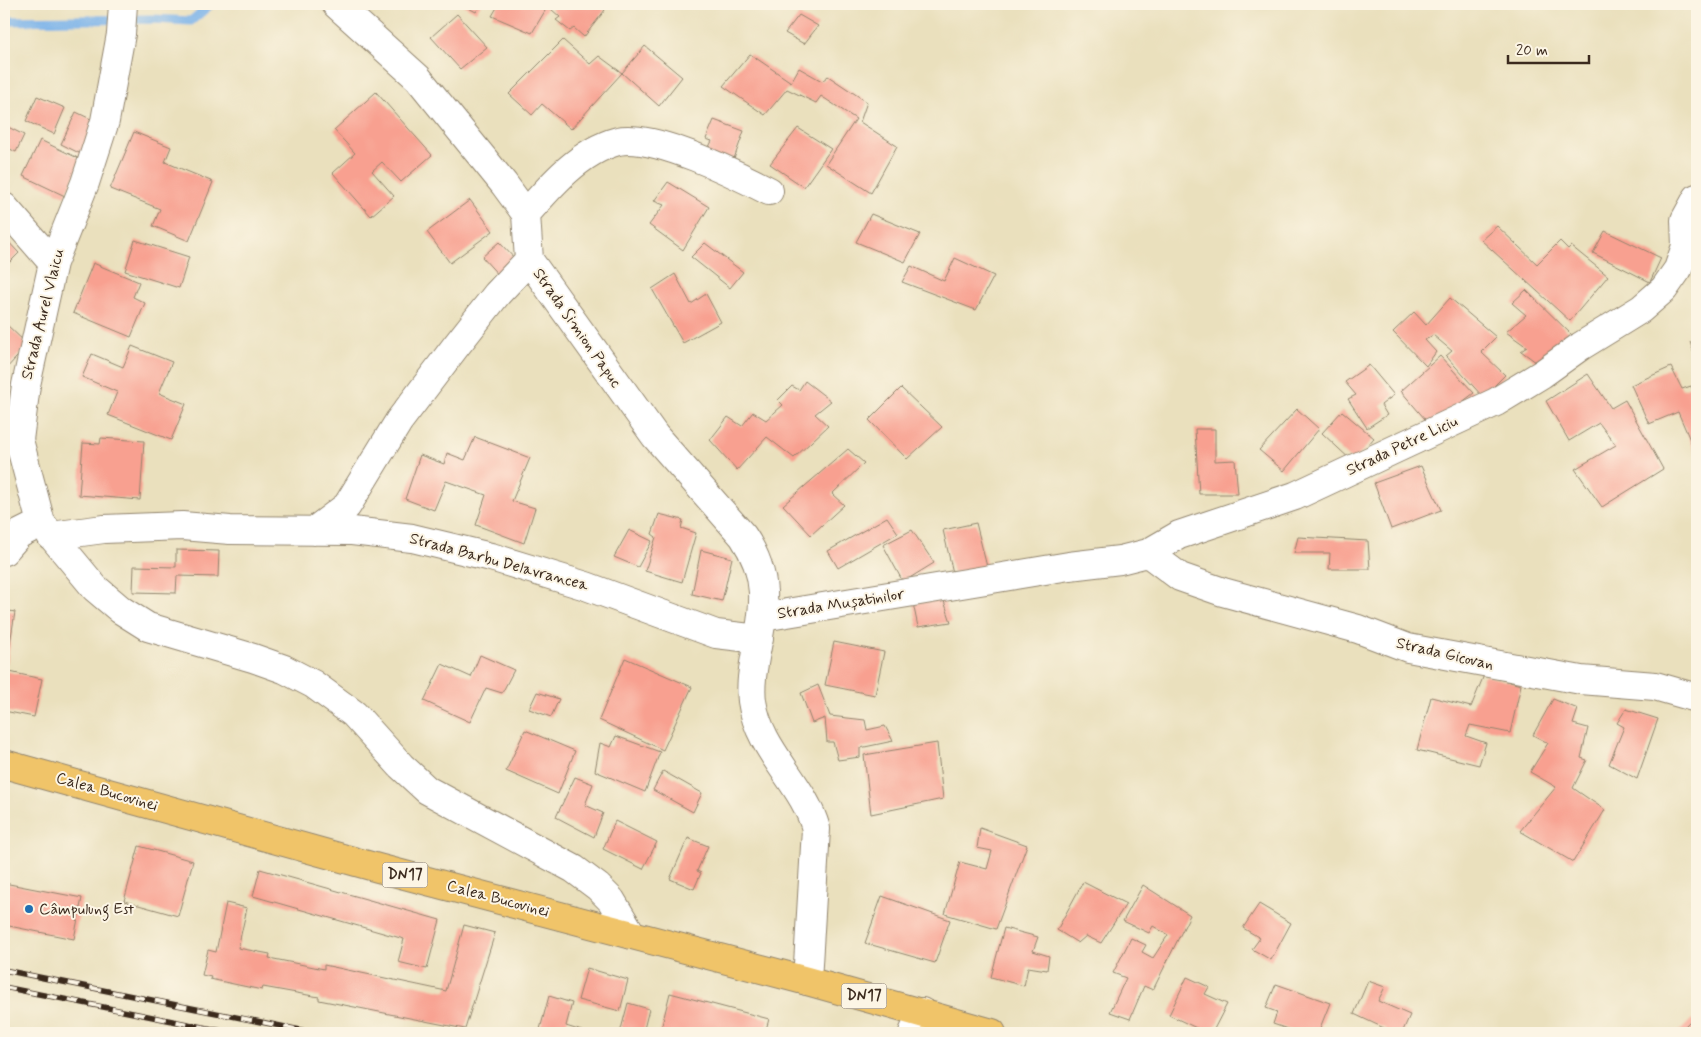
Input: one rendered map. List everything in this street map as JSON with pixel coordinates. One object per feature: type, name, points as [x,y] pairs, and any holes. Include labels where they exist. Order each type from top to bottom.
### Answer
[{"type":"highway","name":"Calea Bucovinei","points":[[4,764],[378,868],[807,981],[917,1023],[992,1033]]},
{"type":"street","name":"Strada Aurel Vlaicu","points":[[46,530],[19,440],[26,385],[53,263],[85,183],[105,121],[121,34],[123,4]]},
{"type":"street","points":[[336,4],[418,78],[526,214],[562,176],[582,160],[600,148],[619,141],[652,143],[693,156],[770,190]]},
{"type":"street","name":"Strada Petre Liciu","points":[[1148,553],[1179,535],[1295,496],[1479,410],[1542,374],[1581,346],[1641,309],[1664,290],[1678,269],[1686,246],[1685,220],[1697,198]]},
{"type":"street","points":[[4,207],[53,263]]},
{"type":"street","name":"Strada Simion Papuc","points":[[526,214],[529,260],[655,436],[744,536],[758,562],[762,576],[761,628]]},
{"type":"street","points":[[314,531],[347,506],[399,421],[462,338],[529,260]]},
{"type":"street","name":"Strada Barbu Delavrancea","points":[[46,530],[172,526],[383,534],[446,545],[586,586],[716,634],[761,628]]},
{"type":"street","points":[[4,551],[19,534],[46,530],[96,588],[121,610],[148,627],[253,658],[284,669],[313,684],[354,714],[401,766],[427,790],[574,869],[598,887],[610,900],[632,934]]},
{"type":"street","name":"Strada Mușatinilor","points":[[761,628],[1060,568],[1120,560],[1148,553]]},
{"type":"street","name":"Strada Gicovan","points":[[1148,553],[1180,577],[1223,592],[1358,629],[1408,648],[1572,679],[1655,686],[1697,698]]},
{"type":"street","points":[[761,628],[751,681],[758,723],[766,743],[812,814],[816,829],[807,981]]},
{"type":"building","points":[[461,4],[481,4],[476,12]]},
{"type":"building","points":[[499,4],[549,4],[532,33],[492,16]]},
{"type":"building","points":[[556,4],[597,4],[605,10],[584,37],[574,28],[570,31],[556,20],[560,17],[551,9]]},
{"type":"building","points":[[457,14],[487,47],[460,69],[431,37]]},
{"type":"building","points":[[799,15],[818,26],[804,44],[785,33]]},
{"type":"building","points":[[563,40],[590,64],[599,56],[622,73],[571,129],[542,104],[532,115],[509,94]]},
{"type":"building","points":[[645,46],[682,77],[659,106],[622,73]]},
{"type":"building","points":[[750,54],[791,82],[799,68],[822,81],[828,76],[867,102],[860,122],[897,146],[871,193],[826,164],[856,119],[821,96],[816,103],[787,89],[765,115],[723,86]]},
{"type":"building","points":[[376,92],[432,155],[401,182],[382,162],[372,171],[394,196],[371,216],[333,173],[355,153],[334,130]]},
{"type":"building","points":[[37,96],[65,108],[54,134],[26,121]]},
{"type":"building","points":[[76,112],[101,124],[85,156],[61,144]]},
{"type":"building","points":[[714,120],[744,131],[731,167],[705,155],[712,141],[706,139]]},
{"type":"building","points":[[4,125],[24,135],[16,152],[4,146]]},
{"type":"building","points":[[798,128],[831,149],[804,187],[770,164]]},
{"type":"building","points":[[134,132],[171,147],[165,162],[213,182],[189,241],[153,226],[160,209],[110,189]]},
{"type":"building","points":[[40,140],[82,160],[65,196],[23,176]]},
{"type":"building","points":[[668,182],[709,207],[683,250],[649,225],[664,205],[654,201]]},
{"type":"building","points":[[470,200],[493,231],[450,263],[427,232]]},
{"type":"building","points":[[871,214],[920,234],[905,262],[856,242]]},
{"type":"building","points":[[1497,226],[1537,264],[1560,241],[1568,249],[1571,246],[1608,276],[1570,321],[1481,240]]},
{"type":"building","points":[[1605,231],[1661,258],[1650,282],[1593,253]]},
{"type":"building","points":[[4,237],[19,253],[4,268]]},
{"type":"building","points":[[135,240],[189,257],[179,288],[125,271]]},
{"type":"building","points":[[499,242],[518,262],[501,278],[482,257]]},
{"type":"building","points":[[705,243],[743,272],[730,288],[691,257]]},
{"type":"building","points":[[955,258],[994,276],[976,310],[902,282],[911,266],[944,281]]},
{"type":"building","points":[[93,263],[139,282],[133,297],[145,303],[131,337],[73,313]]},
{"type":"building","points":[[675,274],[691,304],[706,294],[721,322],[683,343],[652,289]]},
{"type":"building","points":[[1526,290],[1575,338],[1544,368],[1521,351],[1527,347],[1506,332],[1526,315],[1512,303]]},
{"type":"building","points":[[1450,298],[1496,337],[1481,352],[1505,375],[1483,397],[1446,356],[1452,351],[1433,335],[1425,340],[1436,352],[1426,366],[1393,332],[1414,312],[1426,325]]},
{"type":"building","points":[[4,322],[28,345],[4,371]]},
{"type":"building","points":[[1697,341],[1697,363],[1690,342]]},
{"type":"building","points":[[132,346],[172,362],[159,393],[186,404],[171,440],[108,415],[117,392],[82,377],[92,354],[123,367]]},
{"type":"building","points":[[1440,356],[1474,393],[1431,426],[1401,391]]},
{"type":"building","points":[[1369,365],[1394,395],[1381,405],[1387,415],[1367,428],[1348,399],[1356,395],[1345,382]]},
{"type":"building","points":[[1671,367],[1682,389],[1691,386],[1697,397],[1697,456],[1678,412],[1649,424],[1631,385]]},
{"type":"building","points":[[1588,374],[1611,408],[1625,400],[1663,469],[1602,507],[1575,469],[1616,445],[1599,423],[1569,441],[1546,401]]},
{"type":"building","points":[[805,381],[831,401],[815,414],[828,426],[794,458],[767,437],[737,470],[710,440],[728,417],[742,426],[753,412],[766,420],[783,405],[778,400],[792,386],[799,390]]},
{"type":"building","points":[[901,388],[942,427],[907,459],[869,420]]},
{"type":"building","points":[[1297,409],[1319,429],[1284,471],[1259,450]]},
{"type":"building","points":[[1342,411],[1374,438],[1353,462],[1322,433]]},
{"type":"building","points":[[1195,429],[1215,429],[1215,461],[1235,460],[1238,494],[1199,494]]},
{"type":"building","points":[[475,437],[530,458],[512,501],[535,508],[524,543],[476,525],[486,495],[446,481],[434,510],[405,499],[420,455],[444,464],[447,453],[465,460]]},
{"type":"building","points":[[101,438],[144,441],[140,500],[79,495],[83,443],[100,444]]},
{"type":"building","points":[[848,449],[864,463],[832,494],[844,505],[811,535],[783,505]]},
{"type":"building","points":[[1421,466],[1441,510],[1391,529],[1374,483]]},
{"type":"building","points":[[659,514],[683,520],[681,528],[696,533],[682,582],[645,571],[656,537],[652,534]]},
{"type":"building","points":[[887,517],[898,533],[838,568],[828,551]]},
{"type":"building","points":[[976,523],[987,567],[953,573],[943,530]]},
{"type":"building","points":[[629,530],[652,541],[638,567],[614,557]]},
{"type":"building","points":[[912,530],[934,563],[903,582],[883,545]]},
{"type":"building","points":[[1298,537],[1368,541],[1370,569],[1329,569],[1330,553],[1294,553]]},
{"type":"building","points":[[176,550],[219,551],[218,577],[177,576],[176,593],[133,592],[134,566],[176,567]]},
{"type":"building","points":[[701,550],[732,558],[722,601],[692,594]]},
{"type":"building","points":[[943,598],[951,622],[918,627],[913,603]]},
{"type":"building","points":[[4,610],[15,612],[7,663],[4,663]]},
{"type":"building","points":[[834,642],[884,652],[875,695],[825,685]]},
{"type":"building","points":[[480,655],[514,670],[502,693],[486,688],[470,722],[424,701],[442,664],[471,677]]},
{"type":"building","points":[[625,658],[692,687],[663,750],[599,720]]},
{"type":"building","points":[[5,671],[42,679],[34,717],[4,711]]},
{"type":"building","points":[[1484,675],[1521,685],[1510,733],[1470,725],[1466,736],[1486,743],[1479,765],[1417,750],[1431,697],[1471,707]]},
{"type":"building","points":[[818,685],[830,716],[865,720],[867,730],[885,726],[893,741],[860,748],[860,757],[838,760],[833,742],[827,742],[825,718],[812,723],[801,693]]},
{"type":"building","points":[[537,692],[559,699],[551,717],[529,709]]},
{"type":"building","points":[[1553,699],[1578,709],[1573,724],[1588,728],[1581,758],[1587,760],[1573,788],[1605,810],[1573,862],[1520,831],[1556,787],[1530,772],[1548,743],[1533,735]]},
{"type":"building","points":[[1626,709],[1658,719],[1637,779],[1609,764],[1624,727],[1617,723]]},
{"type":"building","points":[[525,730],[575,751],[558,794],[506,771]]},
{"type":"building","points":[[616,736],[660,752],[645,792],[595,771],[600,743],[611,747]]},
{"type":"building","points":[[937,743],[943,799],[871,814],[864,755]]},
{"type":"building","points":[[663,771],[702,793],[693,812],[653,790]]},
{"type":"building","points":[[575,777],[593,784],[585,805],[603,813],[594,837],[556,817]]},
{"type":"building","points":[[615,821],[657,842],[643,869],[603,849]]},
{"type":"building","points":[[980,828],[1027,845],[996,929],[945,914],[960,862],[987,869],[992,851],[977,848]]},
{"type":"building","points":[[688,838],[708,846],[697,871],[701,873],[694,889],[670,879]]},
{"type":"building","points":[[139,846],[193,861],[178,916],[124,901]]},
{"type":"building","points":[[260,869],[440,920],[427,969],[398,962],[404,939],[253,896]]},
{"type":"building","points":[[1083,882],[1126,904],[1101,943],[1086,936],[1078,943],[1057,930]]},
{"type":"building","name":"Câmpulung Est","points":[[4,883],[82,898],[74,939],[4,925]]},
{"type":"building","points":[[1143,885],[1190,915],[1153,990],[1144,986],[1130,1019],[1110,1012],[1126,978],[1113,973],[1131,938],[1146,945],[1142,952],[1153,958],[1168,935],[1153,926],[1149,933],[1123,921]]},
{"type":"building","points":[[882,896],[950,920],[935,963],[865,943]]},
{"type":"building","points":[[226,903],[247,908],[238,948],[270,954],[269,958],[324,969],[324,965],[446,991],[464,925],[495,933],[465,1029],[319,1000],[319,997],[263,987],[262,990],[210,979],[211,977],[202,975],[208,950],[216,952]]},
{"type":"building","points":[[1259,904],[1291,923],[1271,960],[1252,949],[1260,938],[1243,928]]},
{"type":"building","points":[[1004,928],[1038,937],[1033,951],[1049,956],[1047,970],[1028,967],[1024,986],[991,977]]},
{"type":"building","points":[[587,968],[628,980],[620,1011],[578,1000]]},
{"type":"building","points":[[1187,977],[1209,987],[1205,994],[1227,1004],[1212,1033],[1207,1033],[1169,1015]]},
{"type":"building","points":[[1368,981],[1385,987],[1378,1001],[1410,1015],[1402,1033],[1384,1033],[1386,1029],[1354,1014]]},
{"type":"building","points":[[1276,984],[1330,1003],[1318,1033],[1299,1033],[1273,1024],[1277,1012],[1266,1008]]},
{"type":"building","points":[[670,993],[769,1019],[765,1033],[660,1033]]},
{"type":"building","points":[[549,996],[572,1003],[566,1026],[588,1033],[539,1033]]},
{"type":"building","points":[[628,1003],[649,1009],[643,1033],[620,1033]]},
{"type":"building","points":[[1692,1019],[1697,1023],[1697,1033],[1679,1032]]},
{"type":"waterway","points":[[4,21],[152,19],[191,21],[211,4]]},
{"type":"railway","points":[[4,970],[315,1033]]},
{"type":"railway","points":[[4,987],[232,1033]]},
{"type":"place","name":"Câmpulung Est","points":[[29,909]]}]
